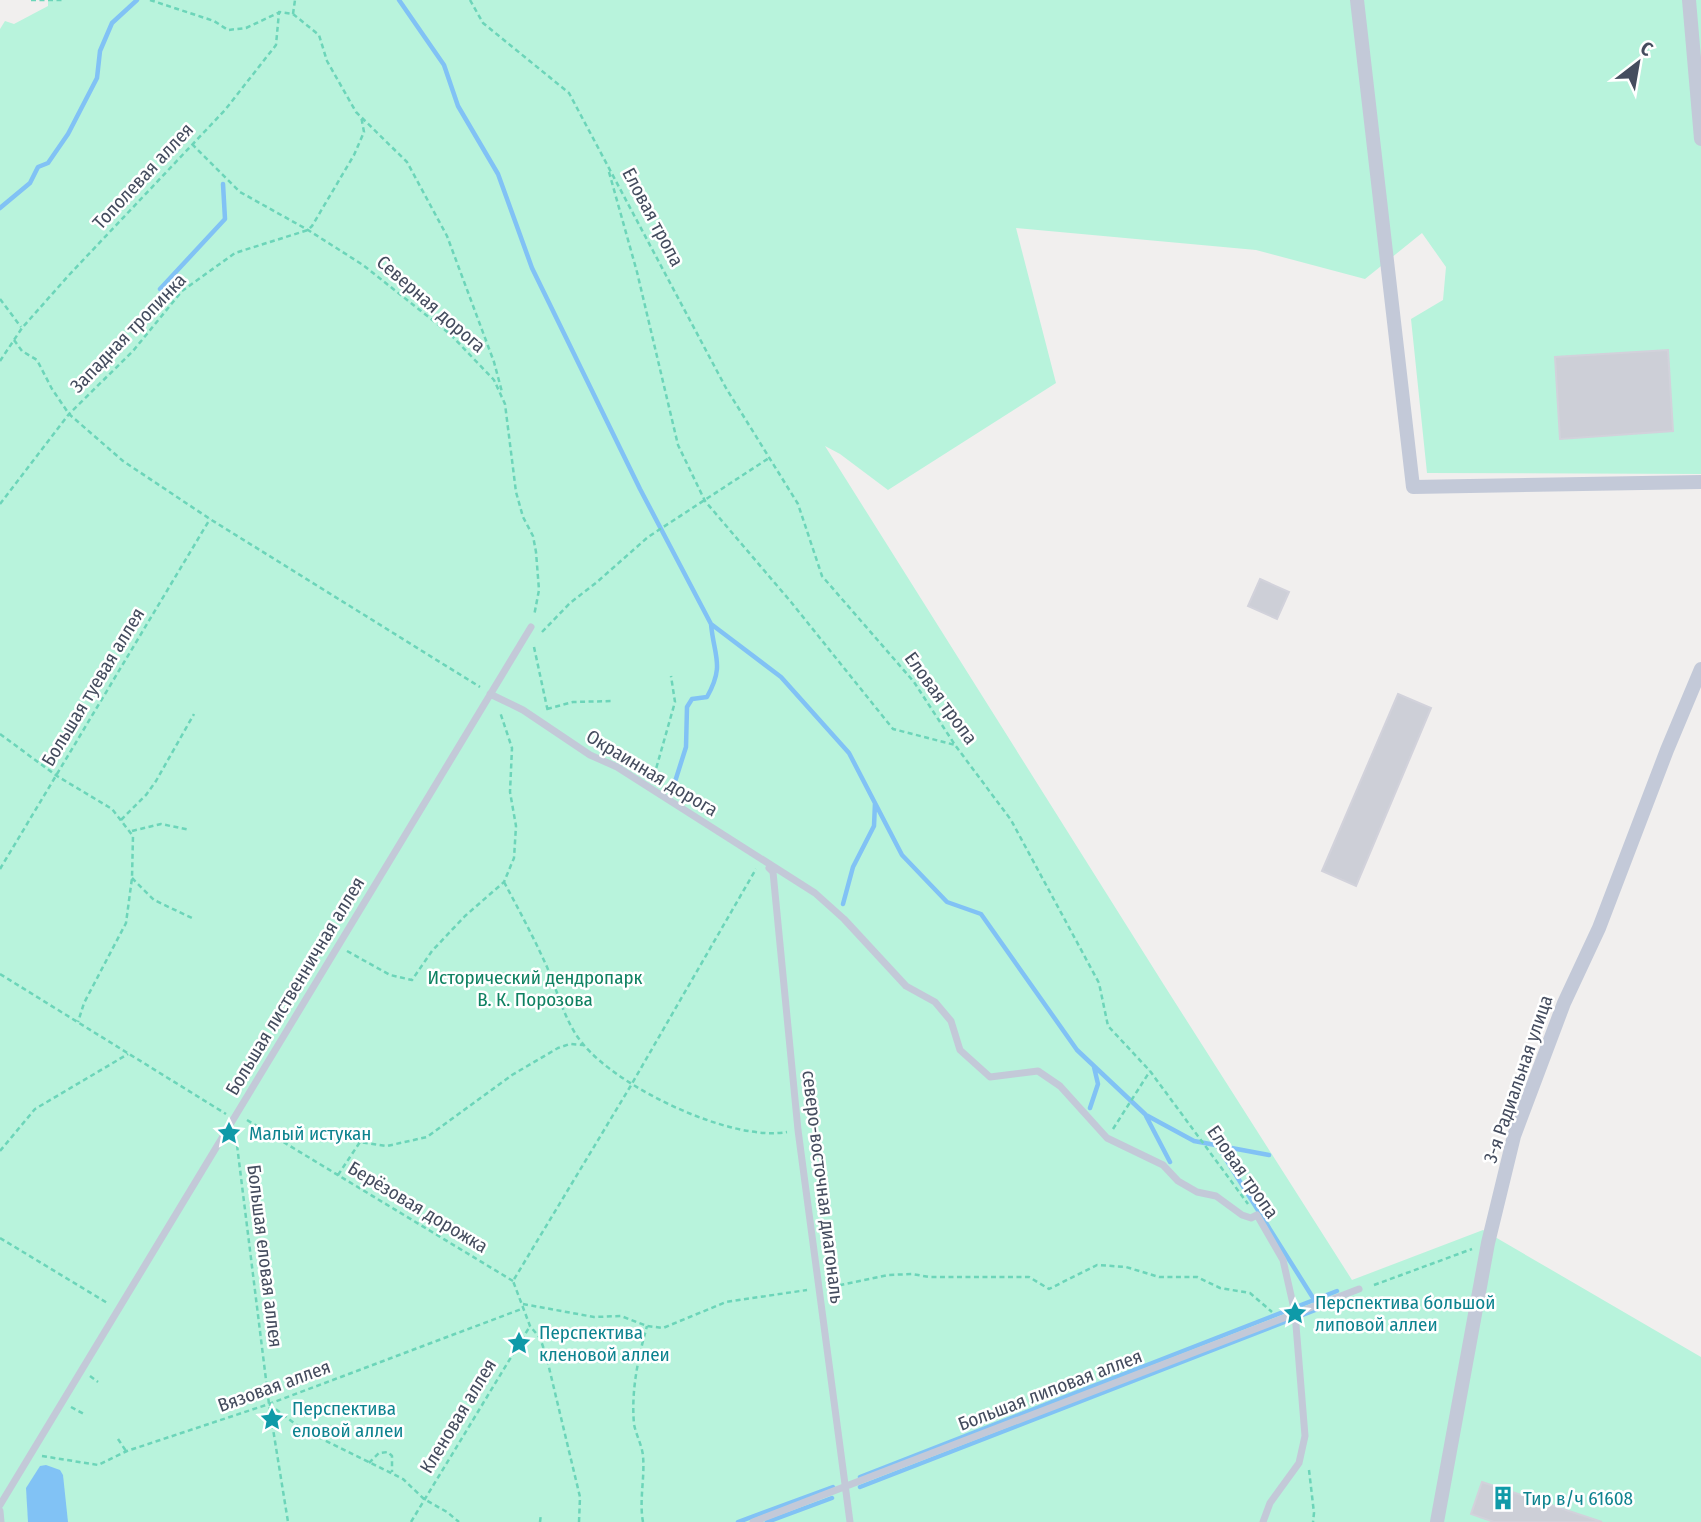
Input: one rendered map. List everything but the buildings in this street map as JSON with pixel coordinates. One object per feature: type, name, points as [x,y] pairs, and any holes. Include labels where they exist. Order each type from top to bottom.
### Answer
[{"type":"street","points":[[1357,0],[1413,487],[1701,482]]},
{"type":"street","points":[[1689,0],[1701,139]]},
{"type":"street","name":"3-я Радиальная улица","points":[[1437,1522],[1488,1243],[1514,1136],[1564,1003],[1599,928],[1701,669]]},
{"type":"lane","name":"Большая лиственничная аллея","points":[[0,1505],[493,695],[531,627]]},
{"type":"lane","name":"Окраинная дорога","points":[[493,695],[523,710],[590,755],[617,767],[815,893],[844,919],[906,986],[935,1002],[951,1021],[960,1051],[990,1077],[1038,1071],[1060,1086],[1107,1138],[1163,1165],[1178,1181],[1197,1192],[1216,1196],[1241,1215],[1251,1218],[1257,1215]]},
{"type":"lane","name":"северо-восточная диагональ","points":[[762,860],[773,872],[798,1130],[850,1522]]},
{"type":"lane","name":"Еловая тропа","points":[[1257,1215],[1283,1260],[1295,1313]]},
{"type":"lane","name":"Большая липовая аллея","points":[[753,1522],[1359,1289]]},
{"type":"lane","points":[[1263,1522],[1270,1503],[1298,1463],[1305,1436],[1295,1313]]},
{"type":"lane","points":[[0,1511],[1,1522]]},
{"type":"path","points":[[31,0],[62,0]]},
{"type":"path","points":[[150,0],[214,21],[229,30],[246,28],[279,12],[292,14],[319,35],[327,61],[356,112],[401,154],[447,236],[494,362],[505,404]]},
{"type":"path","points":[[292,14],[295,0]]},
{"type":"path","name":"Еловая тропа","points":[[470,0],[482,23],[569,93],[726,388],[799,504],[822,576],[914,682],[1017,832],[1099,983],[1108,1026],[1150,1071],[1257,1215]]},
{"type":"path","name":"Тополевая аллея","points":[[0,361],[22,328],[225,110],[276,46],[279,12]]},
{"type":"path","points":[[308,230],[354,155],[364,132],[361,116]]},
{"type":"path","name":"Северная дорога","points":[[192,144],[240,192],[363,265],[450,334],[494,380],[505,404],[516,492],[523,517],[533,536],[539,571],[539,590],[531,627],[552,729]]},
{"type":"path","points":[[607,165],[637,271],[678,446],[705,500],[893,729],[955,745]]},
{"type":"path","name":"Западная тропинка","points":[[0,504],[69,414],[133,351],[182,291],[235,253],[308,230]]},
{"type":"path","points":[[0,299],[22,328]]},
{"type":"path","points":[[14,340],[22,351],[37,360],[52,390],[69,414],[123,461],[210,519],[493,695],[512,748],[510,792],[516,826],[514,859],[504,882],[448,933],[412,980],[390,975],[338,946]]},
{"type":"path","points":[[542,633],[570,603],[648,537],[769,458]]},
{"type":"path","name":"Большая туевая аллея","points":[[0,869],[210,519]]},
{"type":"path","points":[[653,790],[656,768],[675,702],[671,676]]},
{"type":"path","points":[[547,709],[573,702],[614,701]]},
{"type":"path","points":[[121,820],[156,781],[194,713]]},
{"type":"path","points":[[0,734],[57,776],[112,809],[133,836],[132,878],[126,923],[84,1003],[78,1022]]},
{"type":"path","points":[[130,832],[161,824],[190,830]]},
{"type":"path","points":[[579,1522],[580,1497],[546,1355],[540,1338],[530,1326],[513,1281],[633,1083],[762,860]]},
{"type":"path","points":[[132,878],[154,900],[194,919]]},
{"type":"path","points":[[504,882],[547,967],[573,1031],[583,1045],[600,1060],[683,1112],[742,1130],[782,1133],[798,1130]]},
{"type":"path","name":"Берёзовая дорожка","points":[[0,974],[128,1054],[338,1175],[513,1281]]},
{"type":"path","points":[[338,1175],[360,1142],[387,1146],[427,1137],[512,1075],[558,1048],[570,1044],[583,1045]]},
{"type":"path","points":[[0,1151],[35,1109],[128,1054]]},
{"type":"path","points":[[1107,1138],[1150,1071]]},
{"type":"path","name":"Большая еловая аллея","points":[[235,1116],[269,1404],[288,1522]]},
{"type":"path","points":[[0,1238],[118,1309]]},
{"type":"path","points":[[1374,1285],[1488,1243]]},
{"type":"path","points":[[524,1306],[594,1317],[621,1316],[647,1326],[663,1328],[726,1302],[856,1283],[888,1275],[1029,1277],[1049,1289],[1097,1265],[1126,1266],[1159,1277],[1197,1277],[1220,1288],[1250,1293],[1283,1318]]},
{"type":"path","name":"Вязовая аллея","points":[[30,1454],[98,1465],[127,1451],[269,1404],[524,1306]]},
{"type":"path","name":"Кленовая аллея","points":[[411,1522],[530,1326]]},
{"type":"path","points":[[643,1522],[640,1509],[643,1456],[635,1425],[635,1384],[647,1326]]},
{"type":"path","points":[[269,1404],[302,1429],[403,1479],[424,1499],[459,1522]]},
{"type":"path","points":[[118,1439],[127,1451]]},
{"type":"path","points":[[369,1463],[379,1454],[388,1452],[392,1456],[392,1474]]},
{"type":"path","points":[[1308,1461],[1313,1522]]},
{"type":"path","points":[[540,1522],[541,1514]]},
{"type":"green space","name":"Исторический дендропарк В. К. Порозова","points":[[48,0],[1701,0],[1701,474],[1427,473],[1411,319],[1443,300],[1446,267],[1422,233],[1365,279],[1256,250],[1016,228],[1056,383],[888,490],[825,446],[1352,1280],[1483,1230],[1701,1357],[1701,1522],[0,1522],[0,29],[5,21],[14,24],[48,6]]},
{"type":"water","points":[[46,1465],[60,1470],[63,1475],[68,1522],[28,1522],[26,1488],[40,1466]]},
{"type":"waterway","points":[[0,208],[30,183],[38,167],[48,163],[68,134],[97,78],[100,51],[112,23],[137,0]]},
{"type":"waterway","points":[[399,0],[444,65],[458,106],[498,174],[532,268],[640,489],[711,624],[781,677],[849,753],[902,855],[947,902],[981,914],[1077,1050],[1146,1115],[1194,1141],[1269,1155]]},
{"type":"waterway","points":[[160,289],[225,219],[223,184]]},
{"type":"waterway","points":[[673,788],[686,747],[687,707],[692,699],[707,697],[716,677],[717,661],[711,624]]},
{"type":"waterway","points":[[843,904],[853,867],[874,826],[875,803]]},
{"type":"waterway","points":[[1090,1108],[1098,1084],[1094,1067]]},
{"type":"waterway","points":[[1146,1116],[1170,1162]]},
{"type":"waterway","points":[[1217,1145],[1315,1301]]},
{"type":"waterway","points":[[860,1477],[1337,1291]]},
{"type":"waterway","points":[[860,1487],[1341,1300]]},
{"type":"waterway","points":[[738,1522],[833,1487]]},
{"type":"waterway","points":[[767,1522],[832,1498]]},
{"type":"place","name":"Малый истукан","points":[[229,1133]]},
{"type":"place","name":"Перспектива большой липовой аллеи","points":[[1295,1313]]},
{"type":"place","name":"Перспектива кленовой аллеи","points":[[519,1343]]},
{"type":"place","name":"Перспектива еловой аллеи","points":[[272,1419]]},
{"type":"place","name":"Тир в/ч 61608","points":[[1503,1498]]}]
